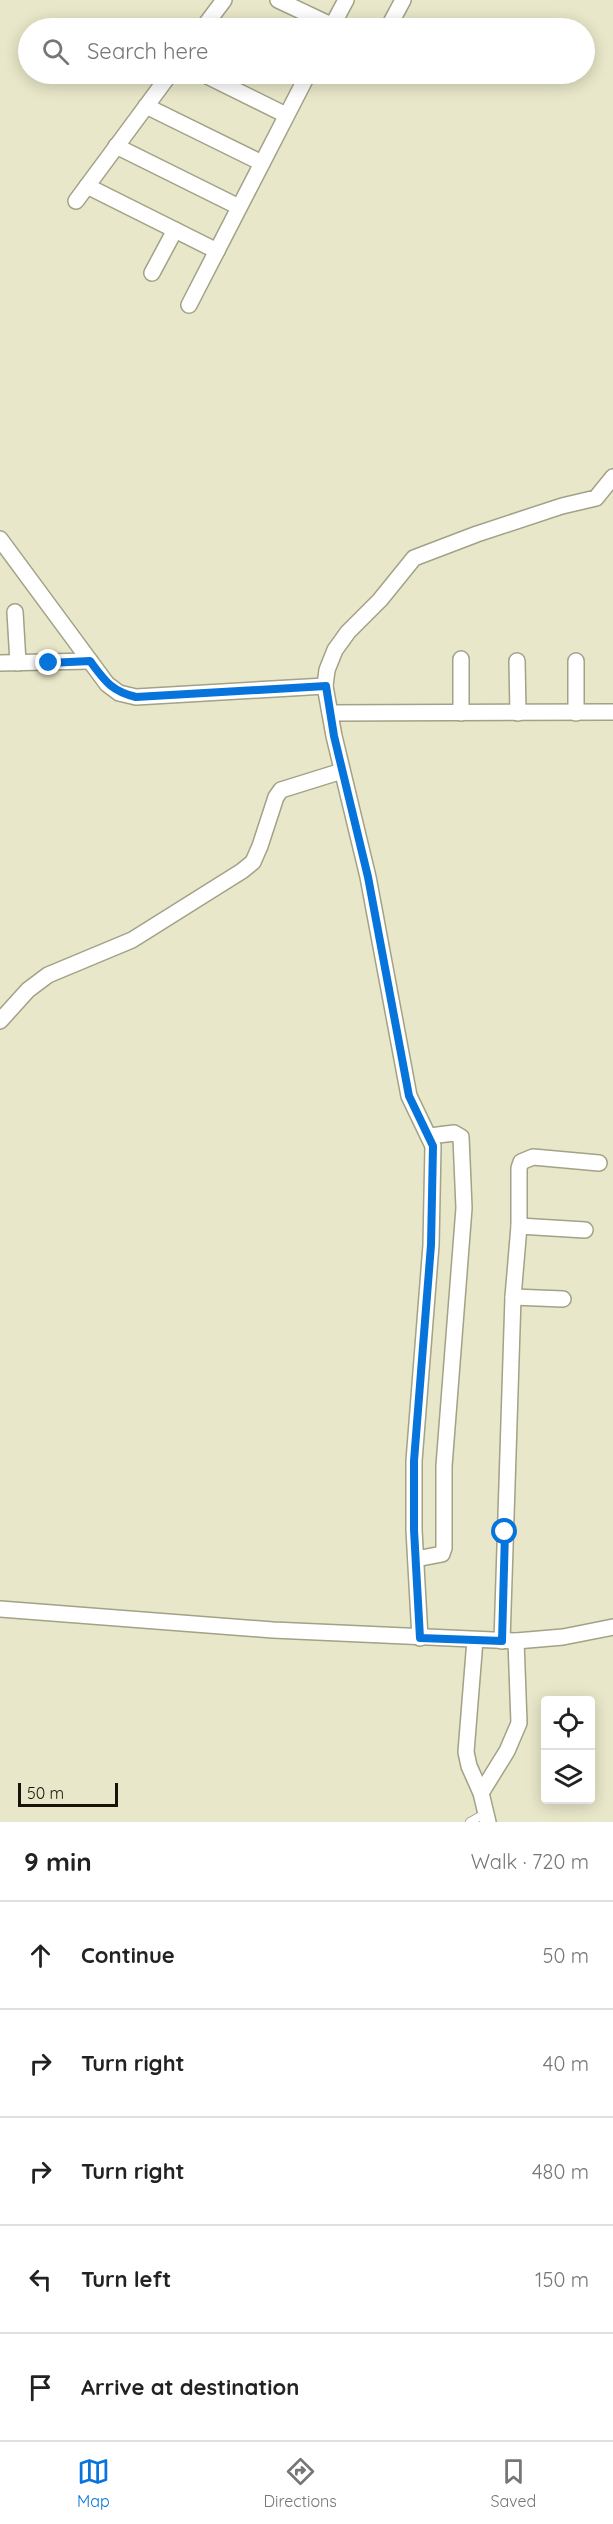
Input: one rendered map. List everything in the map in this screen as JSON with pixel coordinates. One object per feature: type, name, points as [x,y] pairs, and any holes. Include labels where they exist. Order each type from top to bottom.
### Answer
[{"type":"street","points":[[214,18],[224,0]]},
{"type":"street","points":[[278,0],[314,18]]},
{"type":"street","points":[[337,18],[346,0]]},
{"type":"street","points":[[393,18],[403,0]]},
{"type":"street","points":[[76,201],[162,84]]},
{"type":"street","points":[[223,84],[286,116]]},
{"type":"street","points":[[189,305],[303,84]]},
{"type":"street","points":[[146,106],[262,163]]},
{"type":"street","points":[[116,146],[239,207]]},
{"type":"street","points":[[87,186],[217,251]]},
{"type":"street","points":[[152,273],[175,230]]},
{"type":"street","points":[[420,1638],[414,1461],[431,1245],[434,1154],[430,1136],[409,1096],[368,877],[330,713],[326,686],[327,670],[334,650],[380,600],[414,558],[477,534],[562,506],[596,498],[613,477]]},
{"type":"street","points":[[0,539],[107,684],[119,693],[136,697],[326,686]]},
{"type":"street","points":[[15,612],[18,663]]},
{"type":"street","points":[[460,659],[461,713]]},
{"type":"street","points":[[0,663],[90,661]]},
{"type":"street","points":[[517,661],[518,713]]},
{"type":"street","points":[[576,661],[576,713]]},
{"type":"street","points":[[330,713],[613,712]]},
{"type":"street","points":[[0,1021],[28,990],[48,975],[132,940],[242,871],[253,862],[276,797],[281,790],[342,771]]},
{"type":"street","points":[[416,1559],[437,1556],[442,1554],[444,1548],[444,1466],[464,1208],[461,1137],[454,1133],[430,1136]]},
{"type":"street","points":[[481,1792],[503,1759],[519,1724],[509,1641],[513,1297],[521,1162],[533,1157],[599,1163]]},
{"type":"street","points":[[519,1226],[585,1230]]},
{"type":"street","points":[[513,1297],[562,1299]]},
{"type":"street","points":[[0,1609],[273,1630],[509,1641],[563,1637],[613,1627]]},
{"type":"street","points":[[475,1640],[466,1752],[469,1766],[481,1792],[487,1818]]},
{"type":"lane","points":[[470,1822],[487,1818]]},
{"type":"route","points":[[49,663],[90,661],[107,684],[119,693],[136,697],[326,686],[334,736],[368,877],[409,1096],[430,1136],[434,1154],[431,1245],[414,1461],[413,1503],[420,1638],[502,1641],[505,1532]]}]
